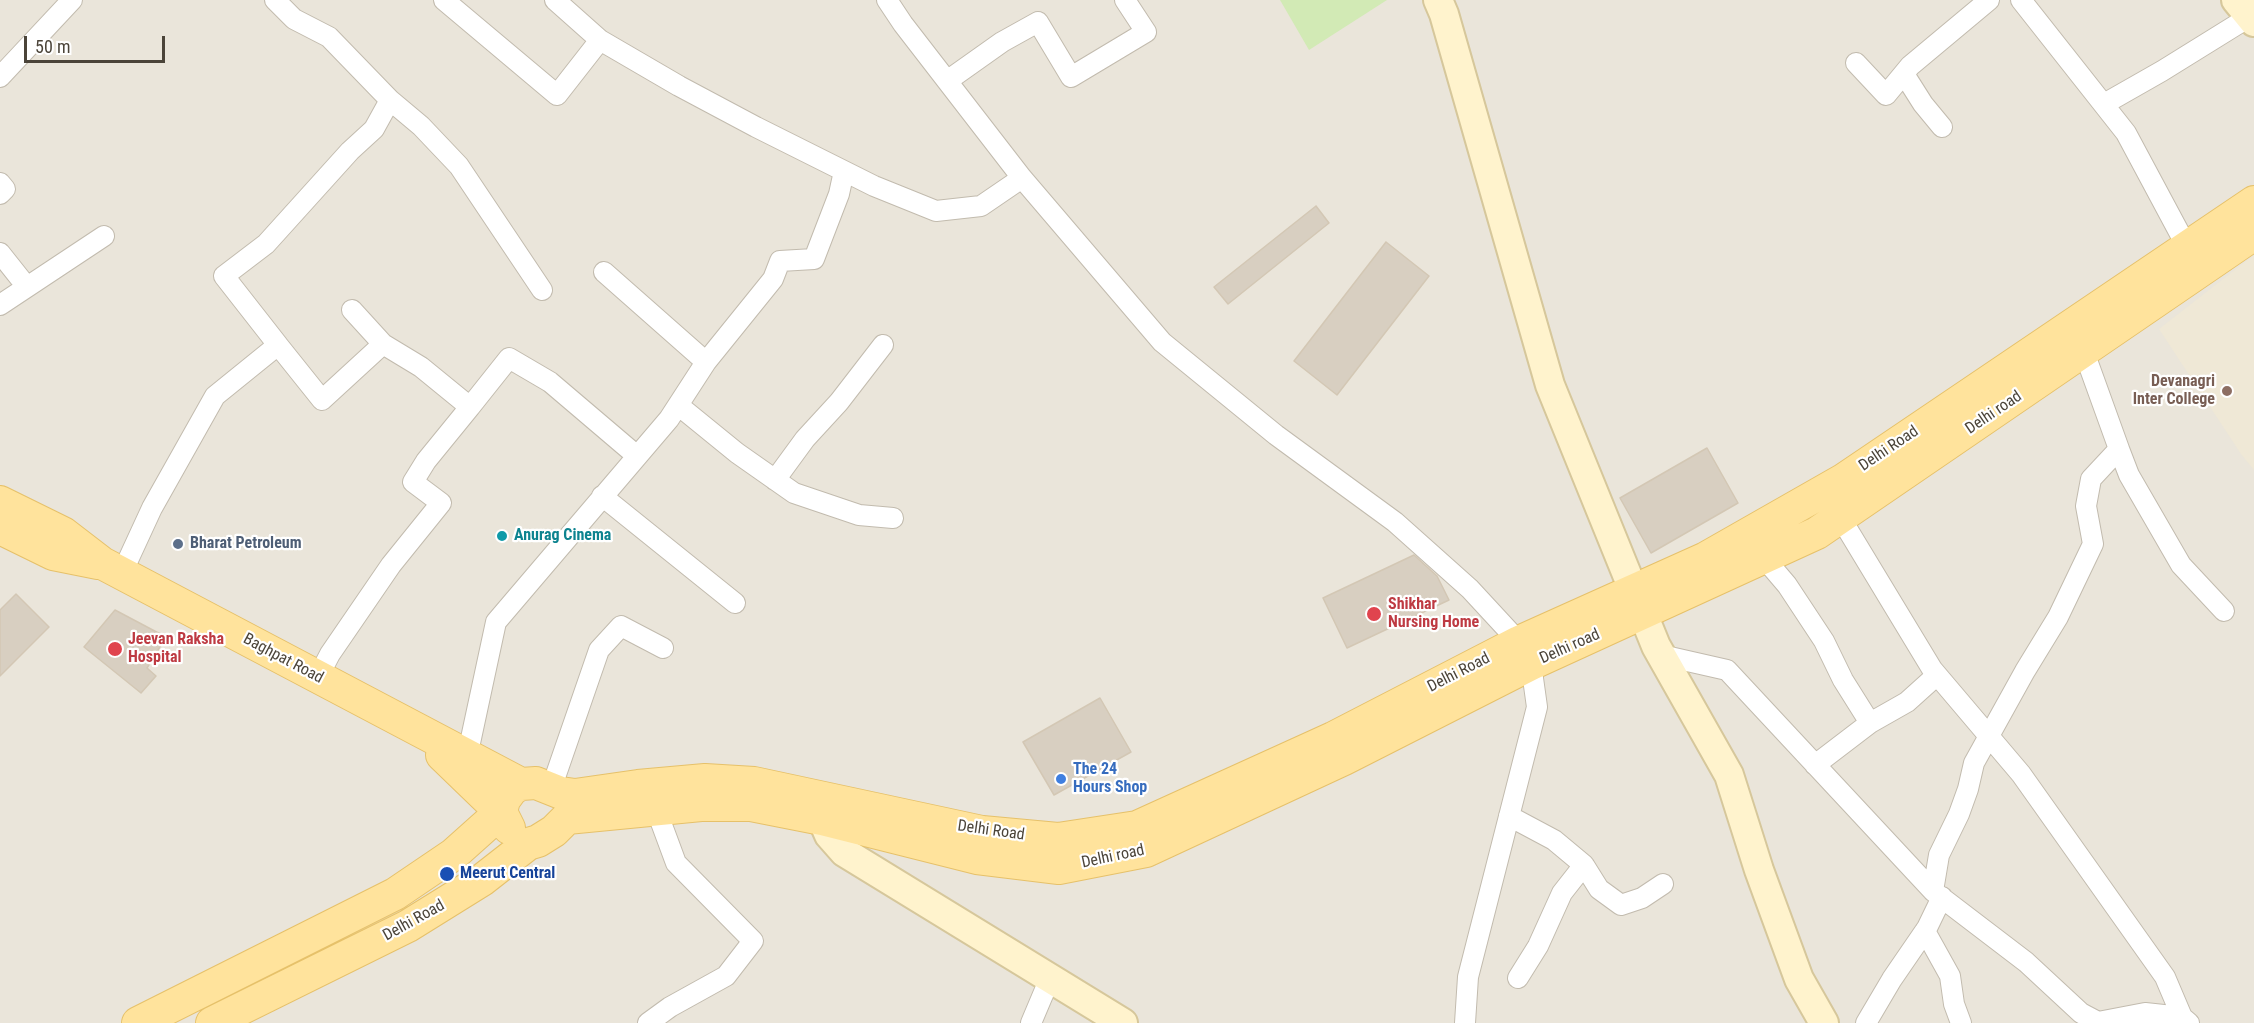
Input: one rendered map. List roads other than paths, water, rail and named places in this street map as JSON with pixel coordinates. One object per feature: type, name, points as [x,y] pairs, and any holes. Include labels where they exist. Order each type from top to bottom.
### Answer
[{"type":"main road","name":"Delhi Road","points":[[138,1023],[395,894],[454,854],[501,813],[504,800],[512,789],[638,786],[705,780],[754,783],[824,809],[870,820],[1059,839],[1137,827],[1638,602],[1706,558],[1843,480],[2254,202]]},
{"type":"main road","name":"Delhi road","points":[[1638,602],[1764,558],[1817,533],[2254,234]]},
{"type":"main road","name":"Baghpat Road","points":[[0,502],[63,533],[112,568],[467,757],[549,789]]},
{"type":"main road","points":[[0,528],[53,554],[112,568]]},
{"type":"main road","points":[[418,731],[501,813],[506,826],[514,835],[528,844]]},
{"type":"main road","name":"Delhi Road","points":[[212,1023],[408,926],[483,880],[528,844],[546,836],[567,818],[701,805],[824,809]]},
{"type":"street","points":[[0,77],[72,0]]},
{"type":"street","points":[[275,0],[294,19],[329,37],[459,166],[543,290]]},
{"type":"street","points":[[444,0],[557,95],[600,40]]},
{"type":"street","points":[[555,0],[600,40],[737,117],[874,186],[936,211],[981,206],[1022,178]]},
{"type":"street","points":[[887,0],[1022,178],[1162,342],[1276,435],[1395,522],[1470,589],[1525,653],[1537,707],[1468,976],[1465,1023]]},
{"type":"street","points":[[947,81],[1002,42],[1038,22],[1071,77],[1146,32],[1125,0]]},
{"type":"street","points":[[1438,0],[1444,14],[1550,385],[1661,655],[1729,776],[1759,870],[1799,979],[1824,1023]]},
{"type":"street","points":[[1856,63],[1886,95],[1904,74],[1989,0]]},
{"type":"street","points":[[2021,0],[2126,133],[2187,247]]},
{"type":"street","points":[[2104,104],[2162,71],[2246,13]]},
{"type":"street","points":[[1904,74],[1923,104],[1942,127]]},
{"type":"street","points":[[383,344],[322,399],[224,276],[266,244],[350,151],[374,129],[390,100]]},
{"type":"street","points":[[467,757],[496,622],[678,405],[706,362],[773,279],[780,261],[814,259],[839,194],[844,171]]},
{"type":"street","points":[[0,183],[4,189],[0,194]]},
{"type":"street","points":[[0,305],[104,236]]},
{"type":"street","points":[[0,252],[27,287]]},
{"type":"street","points":[[604,272],[706,362]]},
{"type":"street","points":[[352,310],[383,344],[421,367],[470,407]]},
{"type":"street","points":[[112,568],[152,508],[215,396],[278,345]]},
{"type":"street","points":[[775,480],[805,439],[839,402],[884,345]]},
{"type":"street","points":[[2084,352],[2129,475],[2181,565],[2224,611]]},
{"type":"street","points":[[318,677],[330,654],[391,564],[441,503],[413,482],[426,461],[509,358],[550,382],[637,456]]},
{"type":"street","points":[[678,405],[737,453],[794,493],[859,515],[893,518]]},
{"type":"street","points":[[1866,1023],[1892,979],[1925,931],[1938,894],[1939,855],[1959,814],[1974,763],[2058,617],[2093,544],[2086,506],[2091,479],[2119,449]]},
{"type":"street","points":[[602,496],[735,603]]},
{"type":"street","points":[[1840,517],[1938,675],[2021,774],[2165,977],[2186,1020]]},
{"type":"street","points":[[1764,558],[1787,585],[1824,641],[1843,680],[1870,723]]},
{"type":"street","points":[[549,789],[599,650],[621,626],[663,648]]},
{"type":"street","points":[[1661,655],[1727,670],[1938,894],[2026,962],[2081,1013],[2098,1022],[2145,1013],[2186,1020]]},
{"type":"street","points":[[1815,765],[1870,723],[1907,702],[1938,675]]},
{"type":"street","points":[[648,1023],[670,1007],[726,976],[753,941],[675,863],[656,809]]},
{"type":"street","points":[[824,809],[829,835],[844,852],[1123,1023]]},
{"type":"street","points":[[1509,816],[1554,840],[1584,865],[1599,889],[1621,905],[1642,898],[1663,884]]},
{"type":"street","points":[[870,820],[874,871]]},
{"type":"street","points":[[1518,978],[1539,946],[1562,893],[1584,865]]},
{"type":"street","points":[[1925,931],[1950,975],[1954,1004],[1961,1023]]},
{"type":"street","points":[[1031,1023],[1050,978]]},
{"type":"place","name":"Devanagri Inter College","points":[[2227,391]]},
{"type":"place","name":"Anurag Cinema","points":[[502,536]]},
{"type":"place","name":"Bharat Petroleum","points":[[178,544]]},
{"type":"place","name":"Shikhar Nursing Home","points":[[1374,614]]},
{"type":"place","name":"Jeevan Raksha Hospital","points":[[115,649]]},
{"type":"place","name":"The 24 Hours Shop","points":[[1061,779]]},
{"type":"place","name":"Meerut Central","points":[[447,874]]}]
